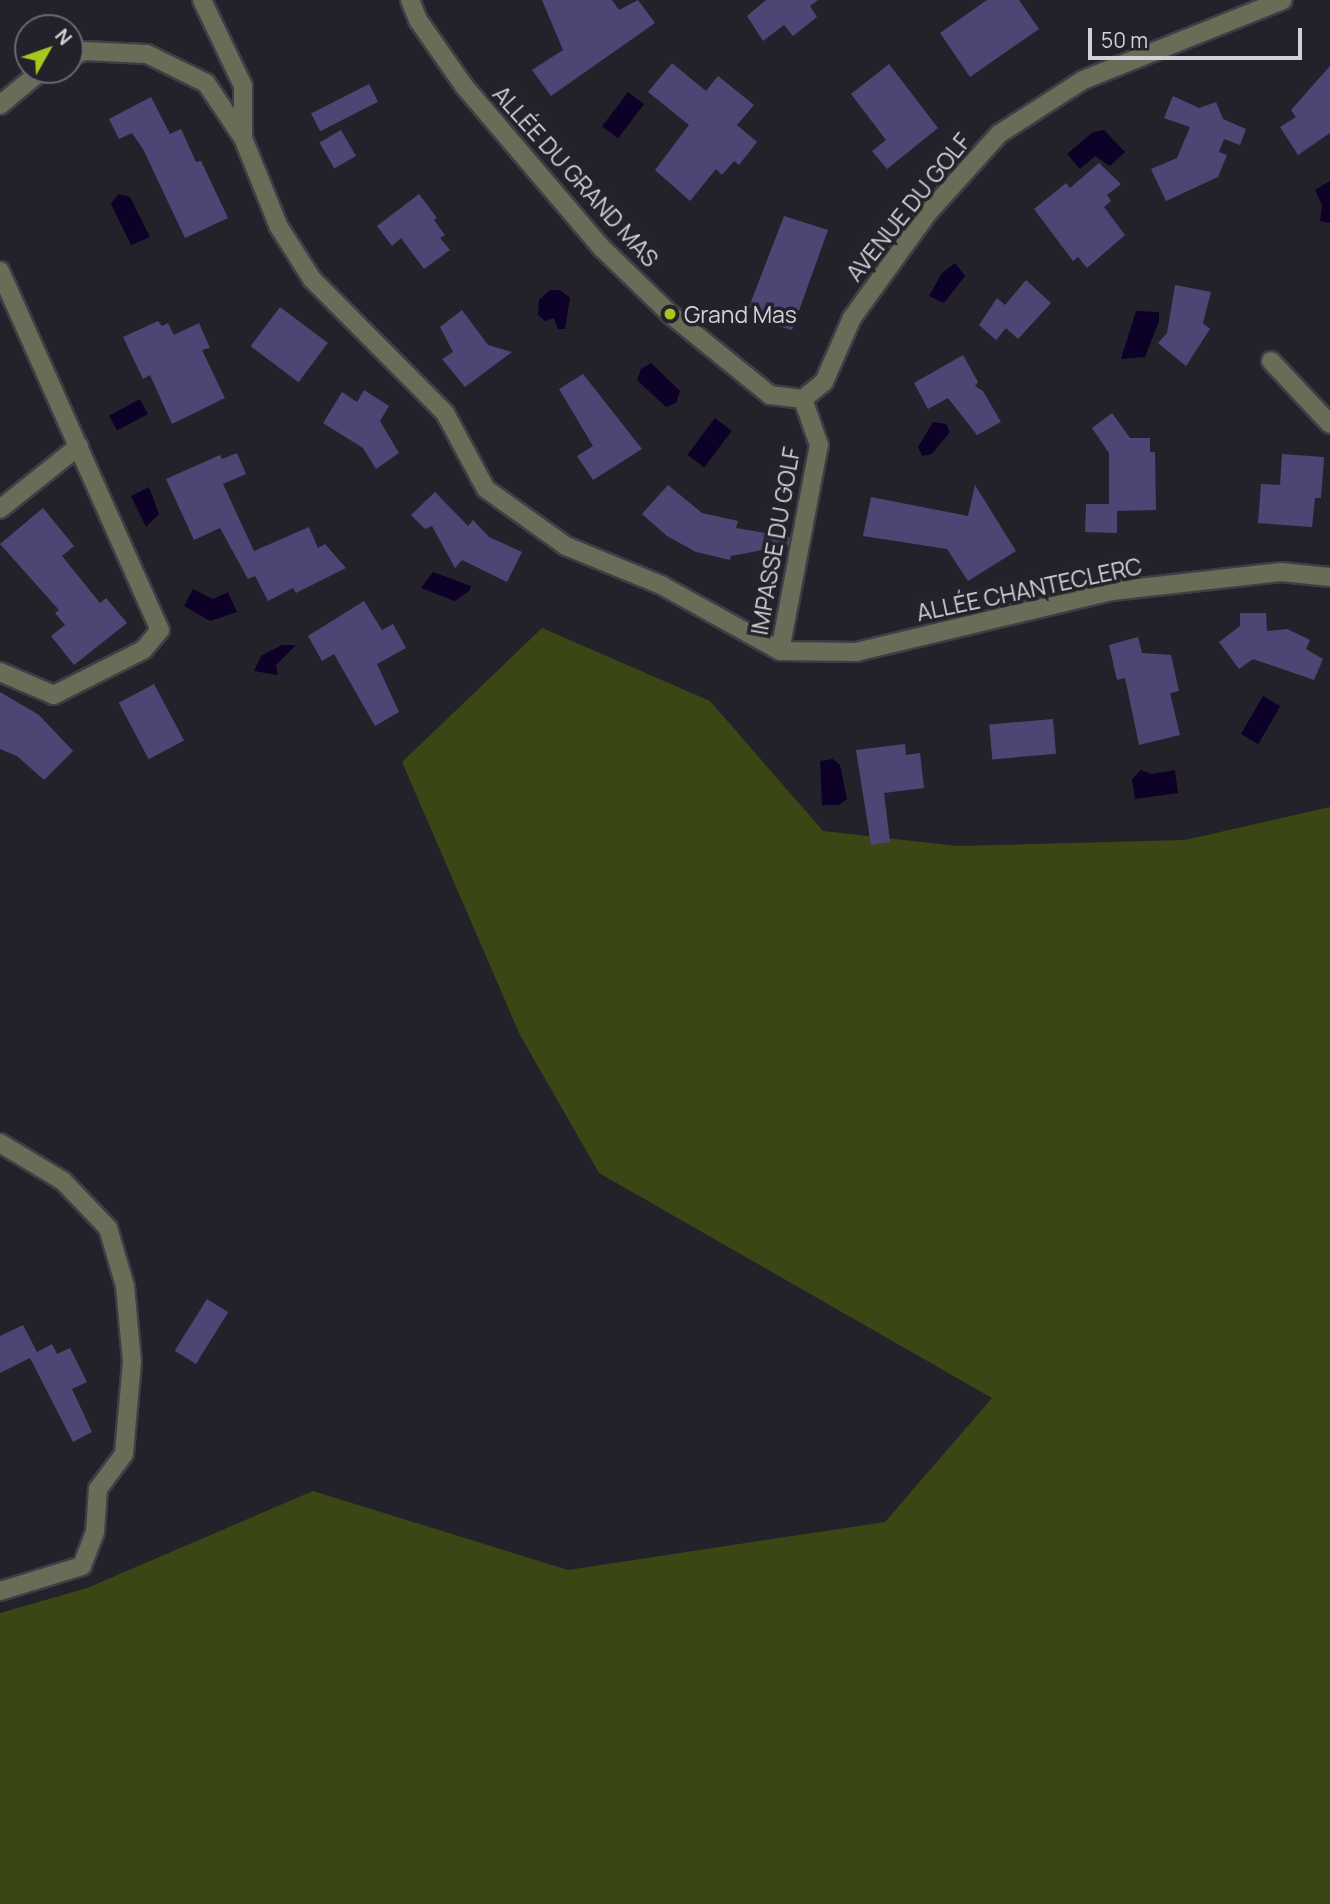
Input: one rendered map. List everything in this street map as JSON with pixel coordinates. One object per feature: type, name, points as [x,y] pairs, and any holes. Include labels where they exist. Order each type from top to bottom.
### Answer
[{"type":"street","points":[[202,0],[243,86],[243,138]]},
{"type":"street","name":"ALLÉE DU GRAND MAS","points":[[410,0],[418,20],[464,86],[602,248],[670,314],[770,395],[803,399]]},
{"type":"street","name":"AVENUE DU GOLF","points":[[803,399],[824,382],[852,318],[928,214],[999,134],[1083,80],[1283,0]]},
{"type":"street","points":[[84,51],[147,54],[206,83],[243,138],[279,227],[312,279],[445,413],[486,489],[566,546],[661,584],[780,651]]},
{"type":"street","points":[[0,105],[25,84]]},
{"type":"street","points":[[0,271],[160,630],[143,650],[54,695],[0,672]]},
{"type":"street","points":[[1271,361],[1330,424]]},
{"type":"street","name":"IMPASSE DU GOLF","points":[[780,651],[819,445],[803,399]]},
{"type":"street","points":[[0,509],[79,446]]},
{"type":"street","name":"ALLÉE CHANTECLERC","points":[[780,651],[856,652],[1112,591],[1281,572],[1330,577]]},
{"type":"street","points":[[0,1143],[62,1181],[107,1227],[125,1286],[132,1362],[124,1454],[98,1489],[95,1532],[82,1566],[0,1591]]},
{"type":"green space","points":[[542,628],[710,701],[823,831],[957,846],[1185,840],[1330,807],[1330,1904],[0,1904],[0,1613],[87,1588],[313,1491],[568,1570],[885,1522],[992,1398],[599,1173],[520,1035],[402,762]]},
{"type":"shaded area","points":[[628,92],[644,104],[618,138],[602,126]]},
{"type":"shaded area","points":[[1104,130],[1125,152],[1110,166],[1095,156],[1080,169],[1067,154],[1093,132]]},
{"type":"shaded area","points":[[1330,181],[1330,223],[1320,221],[1322,205],[1315,190]]},
{"type":"shaded area","points":[[118,194],[130,197],[150,237],[131,245],[111,204]]},
{"type":"shaded area","points":[[955,263],[965,276],[944,303],[929,296],[942,273]]},
{"type":"shaded area","points":[[550,290],[560,290],[570,298],[565,329],[558,329],[554,318],[545,321],[538,315],[539,300]]},
{"type":"shaded area","points":[[1136,311],[1159,312],[1159,321],[1145,357],[1121,359]]},
{"type":"shaded area","points":[[651,363],[680,391],[676,403],[666,407],[637,380],[641,369]]},
{"type":"shaded area","points":[[140,399],[148,414],[117,430],[109,415]]},
{"type":"shaded area","points":[[715,418],[732,431],[704,467],[687,455]]},
{"type":"shaded area","points":[[933,422],[946,424],[950,432],[932,454],[922,456],[918,447]]},
{"type":"shaded area","points":[[149,487],[159,514],[146,527],[131,496]]},
{"type":"shaded area","points":[[433,572],[471,586],[469,591],[455,601],[421,588]]},
{"type":"shaded area","points":[[193,589],[213,599],[228,592],[237,612],[210,621],[184,606]]},
{"type":"shaded area","points":[[282,645],[296,645],[276,665],[278,675],[254,671],[261,656]]},
{"type":"shaded area","points":[[1263,696],[1280,706],[1258,744],[1241,734]]},
{"type":"shaded area","points":[[833,759],[840,765],[847,799],[839,805],[822,805],[820,761]]},
{"type":"shaded area","points":[[1141,770],[1151,774],[1175,770],[1178,793],[1135,799],[1132,779]]},
{"type":"building","points":[[542,0],[612,0],[619,10],[638,0],[655,23],[551,96],[532,70],[563,50]]},
{"type":"building","points":[[766,0],[818,0],[810,6],[817,17],[793,36],[784,25],[763,41],[747,16]]},
{"type":"building","points":[[987,0],[1019,0],[1039,29],[970,77],[940,33]]},
{"type":"building","points":[[672,63],[706,91],[718,76],[754,105],[737,125],[757,142],[739,165],[734,161],[722,175],[716,169],[690,201],[655,170],[689,125],[648,92]]},
{"type":"building","points":[[889,64],[938,128],[887,169],[872,151],[886,140],[851,94]]},
{"type":"building","points":[[1330,66],[1330,133],[1298,155],[1280,127],[1296,117],[1291,110]]},
{"type":"building","points":[[369,84],[378,102],[320,131],[311,114]]},
{"type":"building","points":[[1173,96],[1199,108],[1216,102],[1223,119],[1246,129],[1240,145],[1224,139],[1219,152],[1227,155],[1218,177],[1166,201],[1151,169],[1177,158],[1190,127],[1164,118]]},
{"type":"building","points":[[151,97],[170,134],[181,129],[196,162],[201,161],[228,218],[185,238],[143,149],[132,133],[119,139],[109,119]]},
{"type":"building","points":[[341,130],[356,156],[334,168],[319,142]]},
{"type":"building","points":[[1099,163],[1121,184],[1107,195],[1111,201],[1104,207],[1125,235],[1087,268],[1078,257],[1073,261],[1034,209],[1066,183],[1070,188]]},
{"type":"building","points":[[419,194],[437,218],[434,220],[445,235],[440,238],[450,250],[424,269],[401,238],[392,246],[377,226]]},
{"type":"building","points":[[784,216],[828,230],[792,330],[759,320],[762,311],[749,307]]},
{"type":"building","points":[[1026,280],[1051,303],[1018,339],[1006,328],[996,340],[979,325],[997,298],[1005,305]]},
{"type":"building","points":[[1175,285],[1211,292],[1203,323],[1210,329],[1186,366],[1158,343],[1167,333]]},
{"type":"building","points":[[280,307],[328,343],[298,382],[251,346]]},
{"type":"building","points":[[462,310],[488,345],[512,352],[465,387],[442,359],[453,352],[440,327]]},
{"type":"building","points":[[158,321],[162,326],[168,323],[174,335],[199,323],[210,348],[202,350],[225,398],[172,424],[150,375],[143,379],[123,337]]},
{"type":"building","points":[[963,355],[978,382],[975,386],[983,391],[1001,422],[977,435],[948,398],[928,409],[914,383]]},
{"type":"building","points":[[583,374],[642,449],[593,480],[577,456],[593,446],[559,389]]},
{"type":"building","points":[[364,390],[389,406],[380,421],[399,453],[376,469],[363,448],[323,423],[342,392],[357,402]]},
{"type":"building","points":[[1112,413],[1130,438],[1150,438],[1150,452],[1155,452],[1156,510],[1117,511],[1117,533],[1085,532],[1086,504],[1109,504],[1109,453],[1092,428]]},
{"type":"building","points":[[237,453],[246,474],[223,484],[254,551],[309,527],[318,548],[325,544],[346,568],[296,593],[293,588],[268,601],[255,576],[248,579],[220,528],[194,540],[166,479],[220,455],[222,459]]},
{"type":"building","points":[[1282,454],[1324,457],[1321,498],[1315,498],[1312,527],[1258,523],[1261,484],[1280,485]]},
{"type":"building","points":[[668,485],[702,513],[738,521],[736,528],[790,537],[789,545],[731,556],[730,560],[696,552],[667,536],[642,514]]},
{"type":"building","points":[[975,485],[1016,551],[968,581],[947,549],[863,536],[871,497],[968,516]]},
{"type":"building","points":[[435,492],[468,526],[473,520],[489,537],[522,552],[507,582],[462,560],[455,568],[432,526],[425,529],[411,515]]},
{"type":"building","points":[[43,508],[74,546],[62,556],[100,603],[106,598],[127,623],[74,665],[51,636],[65,625],[55,613],[59,610],[0,544]]},
{"type":"building","points":[[364,601],[382,630],[393,624],[406,648],[377,664],[399,712],[375,726],[334,654],[322,661],[308,636]]},
{"type":"building","points":[[1240,613],[1266,613],[1267,631],[1287,629],[1310,640],[1306,649],[1323,659],[1314,680],[1253,659],[1239,669],[1219,642],[1240,626]]},
{"type":"building","points":[[1138,637],[1142,653],[1171,655],[1179,691],[1170,693],[1180,735],[1139,745],[1125,678],[1117,680],[1109,645]]},
{"type":"building","points":[[154,684],[184,741],[149,759],[119,703]]},
{"type":"building","points":[[0,692],[39,715],[73,751],[44,780],[17,756],[0,749]]},
{"type":"building","points":[[1053,719],[1056,754],[992,759],[989,725]]},
{"type":"building","points":[[905,744],[906,755],[920,753],[924,788],[884,793],[890,842],[871,845],[856,750]]},
{"type":"building","points":[[207,1299],[228,1312],[196,1364],[175,1351]]},
{"type":"building","points":[[23,1325],[37,1352],[52,1344],[57,1354],[70,1348],[87,1382],[72,1389],[92,1432],[73,1442],[30,1358],[0,1373],[0,1336]]},
{"type":"place","name":"Grand Mas","points":[[670,314]]}]
